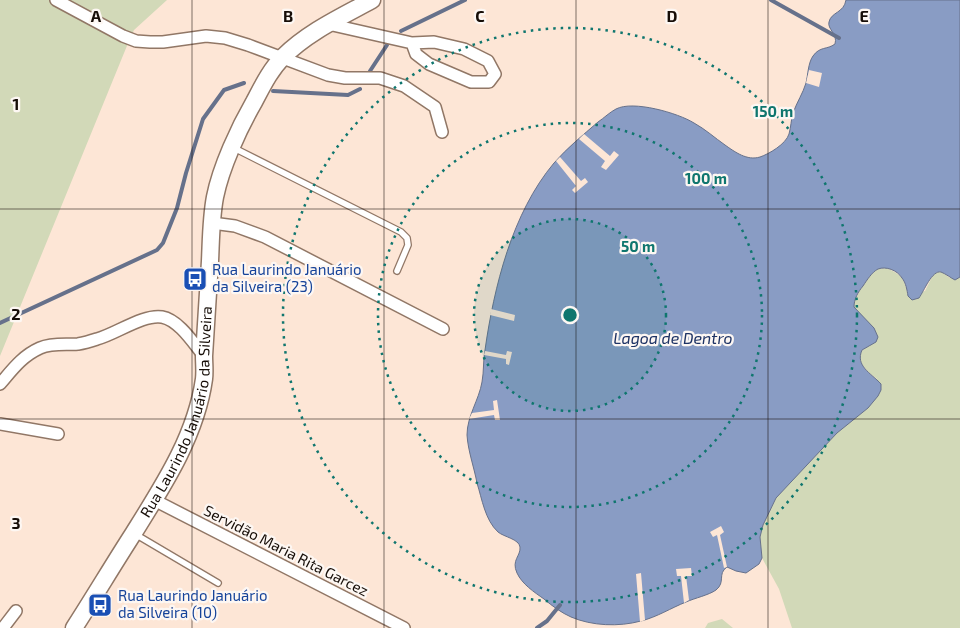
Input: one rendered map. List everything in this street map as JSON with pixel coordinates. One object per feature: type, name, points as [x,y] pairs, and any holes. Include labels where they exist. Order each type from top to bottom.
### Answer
[{"type":"main road","name":"Rua Laurindo Januário da Silveira","points":[[74,628],[154,500],[192,425],[204,377],[212,223],[217,188],[232,147],[248,112],[273,70],[282,58],[297,44],[328,24],[372,0]]},
{"type":"street","points":[[56,0],[136,41],[163,42],[206,36],[225,38],[328,75],[345,78],[380,78],[404,86],[434,107],[442,132]]},
{"type":"street","points":[[328,24],[412,43],[434,42],[464,49],[488,61],[495,74],[489,82],[471,82],[429,64],[416,54],[412,43]]},
{"type":"street","points":[[212,223],[235,226],[265,237],[443,330]]},
{"type":"street","points":[[0,384],[27,355],[41,348],[52,345],[79,344],[99,339],[142,320],[152,318],[162,317],[172,321],[204,356]]},
{"type":"street","points":[[0,424],[58,434]]},
{"type":"street","name":"Servidão Maria Rita Garcez","points":[[154,500],[404,628]]},
{"type":"street","points":[[3,628],[16,611]]},
{"type":"lane","points":[[232,147],[402,232],[407,238],[408,245],[397,270]]},
{"type":"lane","points":[[134,533],[218,583]]},
{"type":"green space","points":[[0,0],[167,0],[134,30],[131,36],[0,356]]},
{"type":"green space","points":[[886,268],[902,278],[908,296],[925,291],[933,275],[938,272],[942,272],[950,278],[960,277],[960,628],[792,628],[779,589],[762,558],[760,537],[763,525],[776,498],[837,433],[868,408],[877,379],[868,372],[861,362],[860,353],[870,346],[858,312],[854,307],[854,302],[870,276],[877,269]]},
{"type":"green space","points":[[722,619],[733,628],[705,628],[708,623]]},
{"type":"water","name":"Lagoa de Dentro","points":[[846,0],[960,0],[960,277],[955,280],[938,272],[931,278],[919,298],[912,300],[908,296],[900,275],[891,269],[881,268],[872,274],[859,291],[854,307],[874,328],[878,337],[876,342],[862,350],[861,361],[865,369],[881,384],[881,390],[868,408],[837,433],[776,498],[763,525],[760,537],[762,558],[759,564],[746,573],[727,567],[722,572],[721,584],[716,590],[641,621],[606,625],[571,617],[532,591],[519,577],[515,565],[520,550],[519,544],[498,532],[490,522],[484,509],[477,483],[467,435],[469,421],[482,382],[484,354],[494,301],[507,252],[516,228],[539,183],[554,163],[598,122],[616,109],[633,106],[644,107],[677,115],[698,125],[733,150],[750,158],[760,157],[777,148],[789,134],[793,113],[805,87],[811,59],[821,49],[835,44],[836,40],[829,22],[832,16],[843,8]]},
{"type":"pier","points":[[809,70],[822,73],[819,87],[806,83]]},
{"type":"pier","points":[[584,134],[610,156],[614,151],[619,155],[606,170],[601,167],[605,161],[579,139]]},
{"type":"pier","points":[[560,157],[581,181],[585,178],[588,182],[575,193],[572,190],[576,186],[556,161]]},
{"type":"pier","points":[[491,309],[515,315],[514,321],[490,315]]},
{"type":"pier","points":[[485,351],[506,355],[507,351],[512,352],[509,365],[506,364],[506,359],[484,355]]},
{"type":"pier","points":[[497,400],[500,420],[495,420],[494,415],[469,419],[472,413],[494,410],[493,401]]},
{"type":"pier","points":[[721,526],[724,532],[720,535],[727,567],[724,568],[717,535],[713,537],[710,532]]},
{"type":"pier","points":[[691,568],[692,576],[686,576],[689,600],[684,603],[681,576],[677,576],[676,569]]},
{"type":"pier","points":[[641,573],[645,620],[640,622],[636,574]]},
{"type":"waterway","points":[[401,31],[465,0]]},
{"type":"waterway","points":[[771,0],[839,38]]},
{"type":"waterway","points":[[370,71],[387,45]]},
{"type":"waterway","points":[[0,323],[157,250],[163,243],[177,208],[203,119],[224,90],[244,83]]},
{"type":"waterway","points":[[273,91],[348,95],[360,89]]},
{"type":"waterway","points":[[537,628],[547,621],[560,605]]},
{"type":"place","name":"Rua Laurindo Januário da Silveira (23)","points":[[195,279]]},
{"type":"place","name":"Rua Laurindo Januário da Silveira (10)","points":[[100,605]]}]
